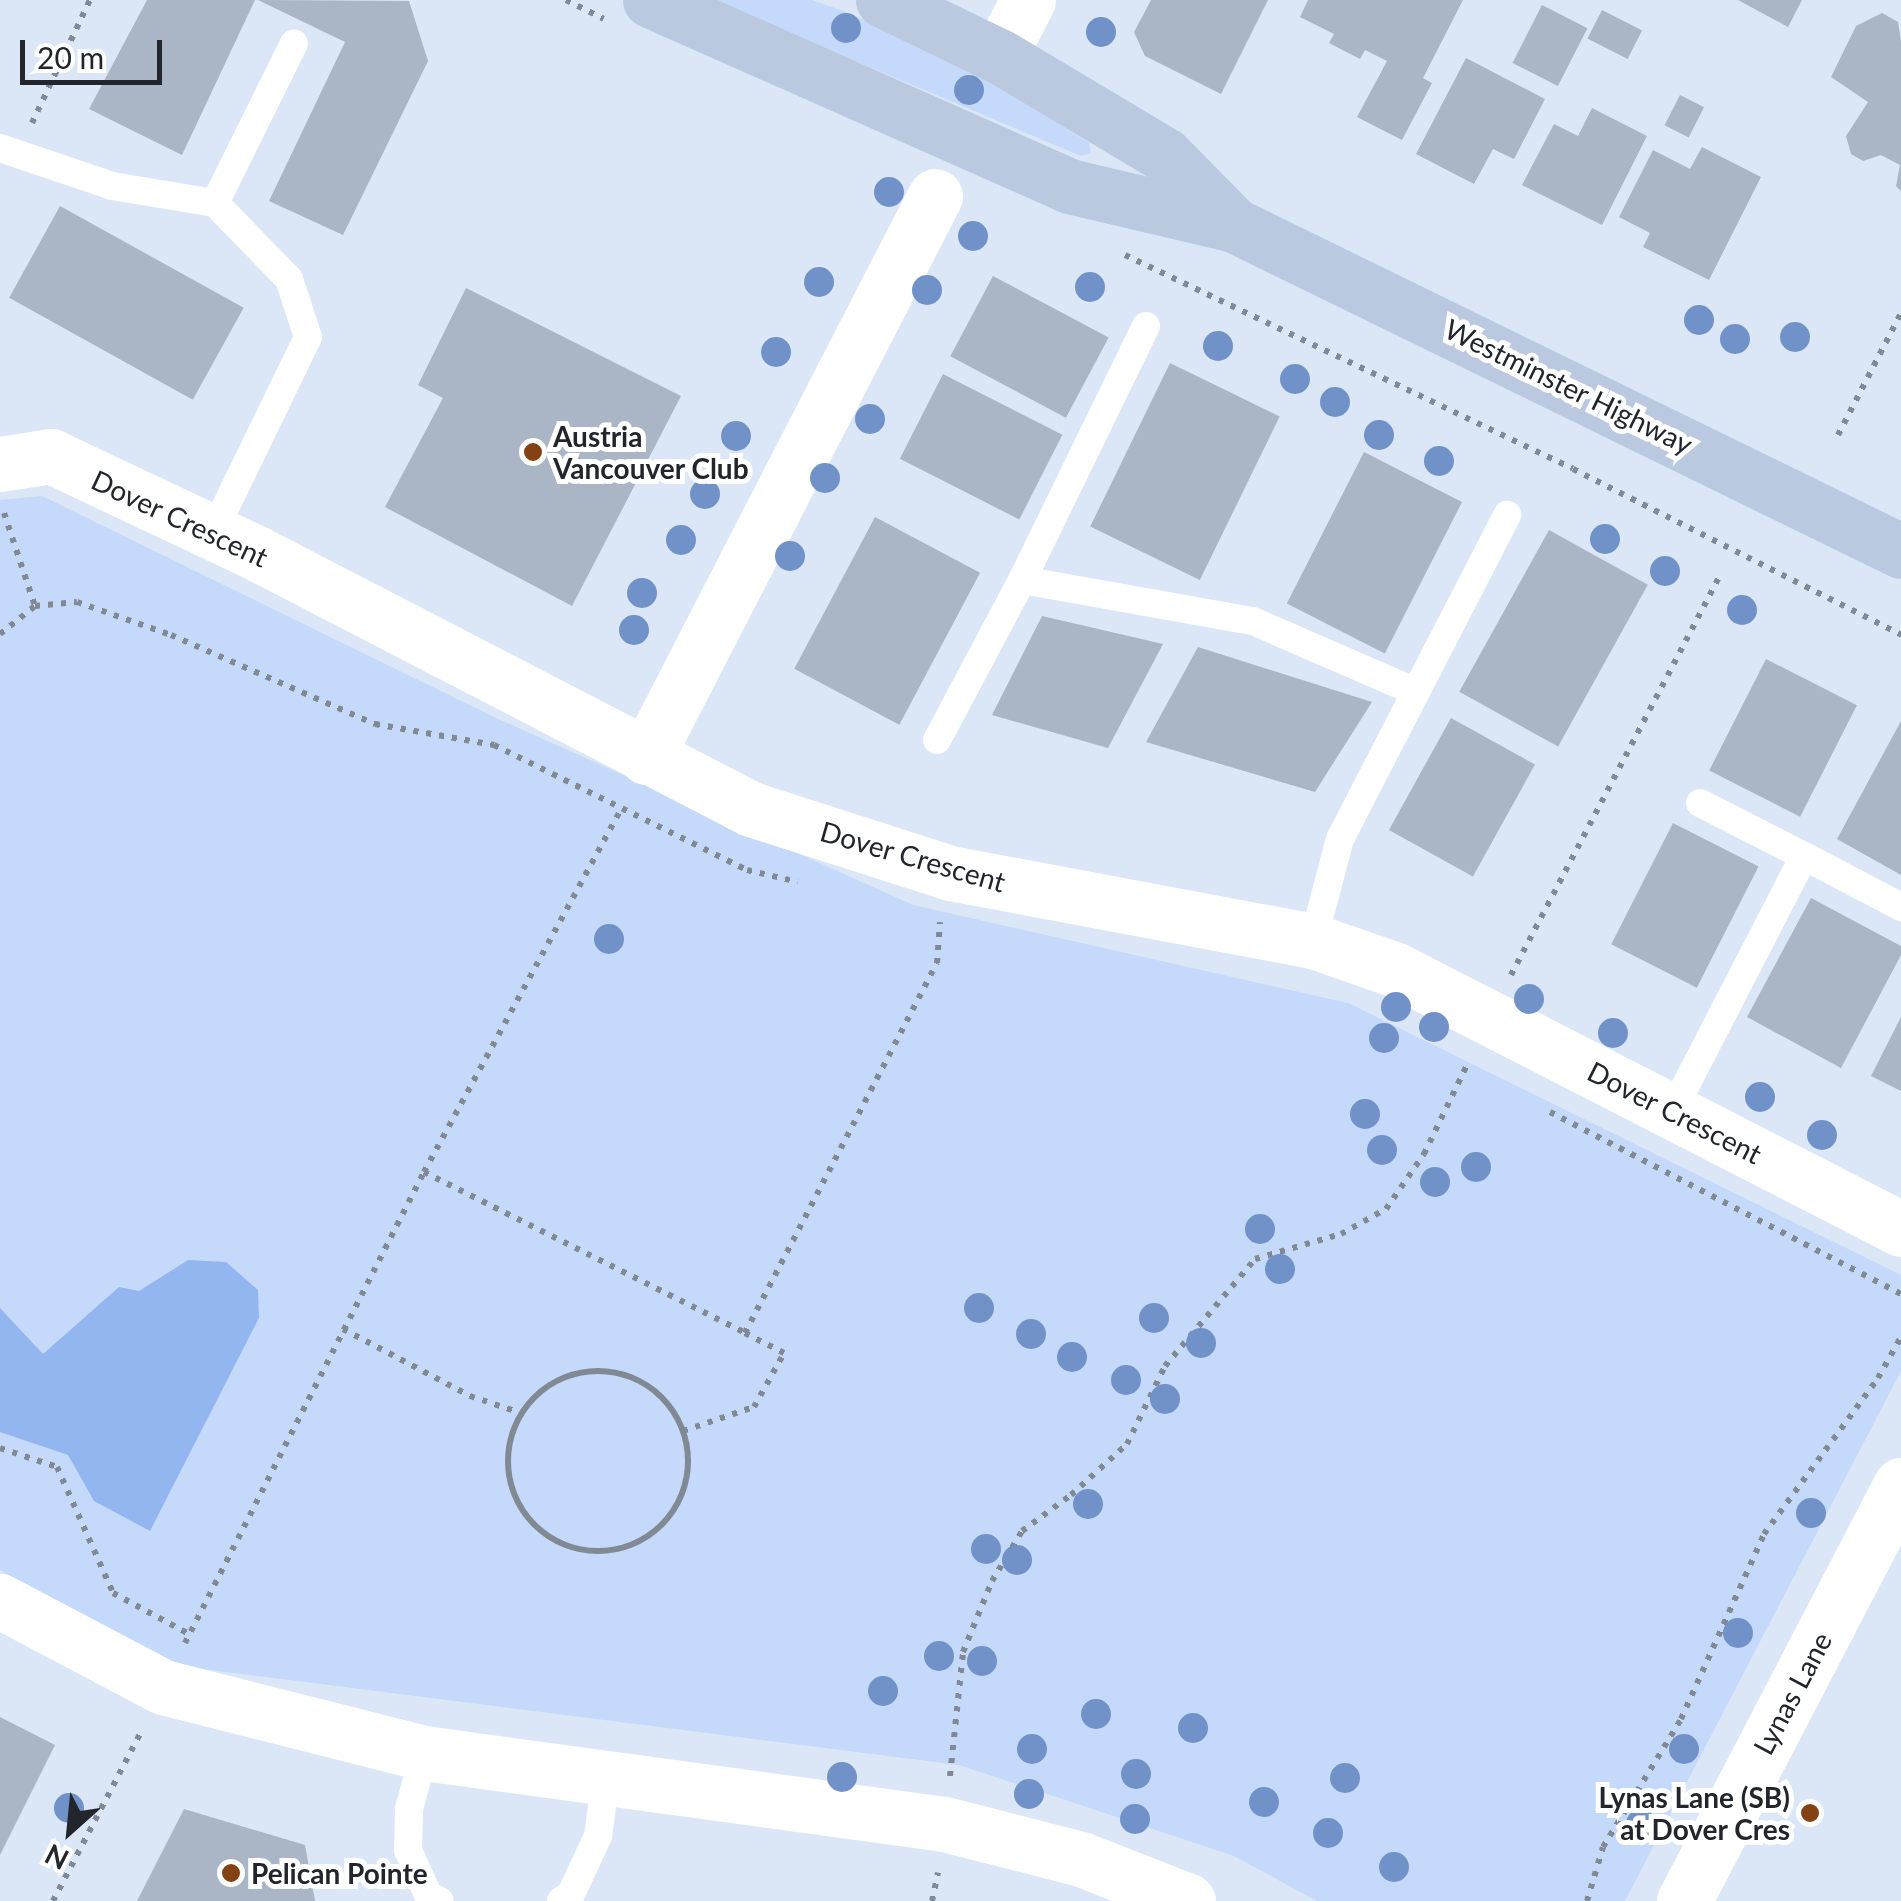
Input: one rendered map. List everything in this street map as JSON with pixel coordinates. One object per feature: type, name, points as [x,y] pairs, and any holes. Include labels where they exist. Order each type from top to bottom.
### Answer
[{"type":"main road","name":"Westminster Highway","points":[[883,0],[1000,56],[1166,155],[1234,225]]},
{"type":"main road","name":"Westminster Highway","points":[[628,10],[1069,186],[1234,225],[1901,552]]},
{"type":"street","points":[[1000,56],[1028,0]]},
{"type":"street","points":[[646,757],[936,196]]},
{"type":"street","name":"Dover Crescent","points":[[0,464],[51,456],[213,532],[751,808],[950,872],[1314,941],[1394,969],[1901,1229]]},
{"type":"street","name":"Lynas Lane","points":[[1684,1901],[1901,1485]]},
{"type":"street","points":[[0,1602],[164,1687],[424,1753],[944,1824],[1080,1859],[1188,1901]]},
{"type":"lane","points":[[214,204],[294,43]]},
{"type":"lane","points":[[8,152],[112,186],[214,204],[289,280],[308,337],[213,532]]},
{"type":"lane","points":[[938,740],[1022,580],[1146,326]]},
{"type":"lane","points":[[1314,941],[1340,839],[1507,515]]},
{"type":"lane","points":[[1022,580],[1253,621],[1416,692]]},
{"type":"lane","points":[[1700,803],[1901,907]]},
{"type":"lane","points":[[1674,1110],[1804,856]]},
{"type":"lane","points":[[424,1753],[409,1809],[408,1850],[428,1895],[440,1901]]},
{"type":"lane","points":[[561,1901],[571,1894],[598,1836],[606,1778]]},
{"type":"path","points":[[8,152],[90,0]]},
{"type":"path","points":[[566,0],[628,10]]},
{"type":"path","points":[[1112,249],[1555,460],[1901,635]]},
{"type":"path","points":[[1838,435],[1901,313]]},
{"type":"path","points":[[932,1901],[963,1652],[992,1581],[1022,1531],[1127,1444],[1165,1366],[1256,1259],[1341,1234],[1386,1209],[1424,1154],[1488,1017],[1720,575]]},
{"type":"path","points":[[0,634],[34,606]]},
{"type":"path","points":[[54,1901],[424,1172],[646,757]]},
{"type":"path","points":[[745,1334],[936,964],[950,872]]},
{"type":"path","points":[[424,1172],[784,1353],[754,1406],[684,1431]]},
{"type":"path","points":[[343,1329],[470,1396],[521,1413]]},
{"type":"path","points":[[1587,1901],[1603,1847],[1681,1719],[1764,1534],[1878,1378],[1901,1336]]},
{"type":"path","points":[[594,1371],[622,1374],[648,1386],[670,1406],[684,1431],[688,1461],[683,1491],[668,1517],[646,1538],[618,1549],[588,1550],[559,1542],[534,1525],[516,1500],[508,1471],[510,1440],[521,1413],[540,1390],[565,1376],[594,1371]]},
{"type":"path","points":[[0,1448],[58,1468],[113,1593],[189,1634]]},
{"type":"shaded area","points":[[710,0],[812,0],[843,11],[927,47],[1010,93],[1089,143],[1091,153],[1081,156]]},
{"type":"shaded area","points":[[42,496],[494,717],[913,905],[1348,1003],[1901,1275],[1901,1371],[1625,1901],[1317,1901],[1234,1856],[959,1765],[171,1665],[0,1570],[0,500]]},
{"type":"shaded area","points":[[188,1260],[226,1262],[258,1290],[259,1318],[150,1531],[94,1501],[68,1455],[0,1432],[0,1308],[43,1354],[119,1287],[139,1291]]},
{"type":"building","points":[[147,0],[255,0],[182,155],[89,109]]},
{"type":"building","points":[[258,0],[409,1],[428,61],[343,235],[269,201],[345,42]]},
{"type":"building","points":[[1151,0],[1268,0],[1221,94],[1145,56],[1134,32]]},
{"type":"building","points":[[1308,0],[1463,0],[1423,78],[1432,83],[1402,140],[1357,117],[1387,61],[1365,50],[1360,59],[1329,43],[1334,34],[1300,17]]},
{"type":"building","points":[[1738,0],[1802,0],[1788,27]]},
{"type":"building","points":[[1542,5],[1587,28],[1558,86],[1512,63]]},
{"type":"building","points":[[1602,10],[1642,30],[1628,59],[1587,39]]},
{"type":"building","points":[[1882,13],[1898,22],[1901,41],[1901,191],[1896,186],[1900,165],[1881,155],[1863,161],[1851,154],[1846,136],[1868,102],[1831,77],[1856,26]]},
{"type":"building","points":[[1466,58],[1545,99],[1514,159],[1493,149],[1474,184],[1416,154]]},
{"type":"building","points":[[1680,95],[1704,107],[1689,138],[1665,125]]},
{"type":"building","points":[[1592,108],[1647,136],[1602,225],[1522,185],[1554,124],[1578,136]]},
{"type":"building","points":[[1702,147],[1761,177],[1709,280],[1643,247],[1650,233],[1619,217],[1653,150],[1690,169]]},
{"type":"building","points":[[60,206],[244,308],[193,400],[9,298]]},
{"type":"building","points":[[993,276],[1109,338],[1066,418],[950,356]]},
{"type":"building","name":"Austria Vancouver Club","points":[[466,288],[681,396],[572,606],[385,507],[443,398],[418,385]]},
{"type":"building","points":[[1170,363],[1280,416],[1200,580],[1090,527]]},
{"type":"building","points":[[943,374],[1062,435],[1019,519],[900,459]]},
{"type":"building","points":[[1364,452],[1462,502],[1385,653],[1287,603]]},
{"type":"building","points":[[875,517],[980,573],[899,725],[794,669]]},
{"type":"building","points":[[1549,530],[1648,585],[1558,747],[1459,692]]},
{"type":"building","points":[[1042,616],[1163,644],[1108,748],[992,715]]},
{"type":"building","points":[[1198,647],[1372,702],[1315,792],[1146,742]]},
{"type":"building","points":[[1766,659],[1857,705],[1800,817],[1709,770]]},
{"type":"building","points":[[1451,718],[1535,765],[1473,876],[1389,830]]},
{"type":"building","points":[[1901,721],[1901,875],[1837,839]]},
{"type":"building","points":[[1673,823],[1759,867],[1697,988],[1611,944]]},
{"type":"building","points":[[1811,898],[1901,946],[1901,955],[1841,1068],[1747,1017]]},
{"type":"building","points":[[1901,1017],[1901,1091],[1871,1076]]},
{"type":"building","points":[[0,1717],[55,1745],[0,1855]]},
{"type":"building","name":"Pelican Pointe","points":[[184,1809],[305,1845],[315,1901],[137,1901]]},
{"type":"place","name":"Austria Vancouver Club","points":[[533,452]]},
{"type":"place","name":"Lynas Lane (SB) at Dover Cres","points":[[1810,1813]]},
{"type":"place","name":"Pelican Pointe","points":[[231,1873]]}]
